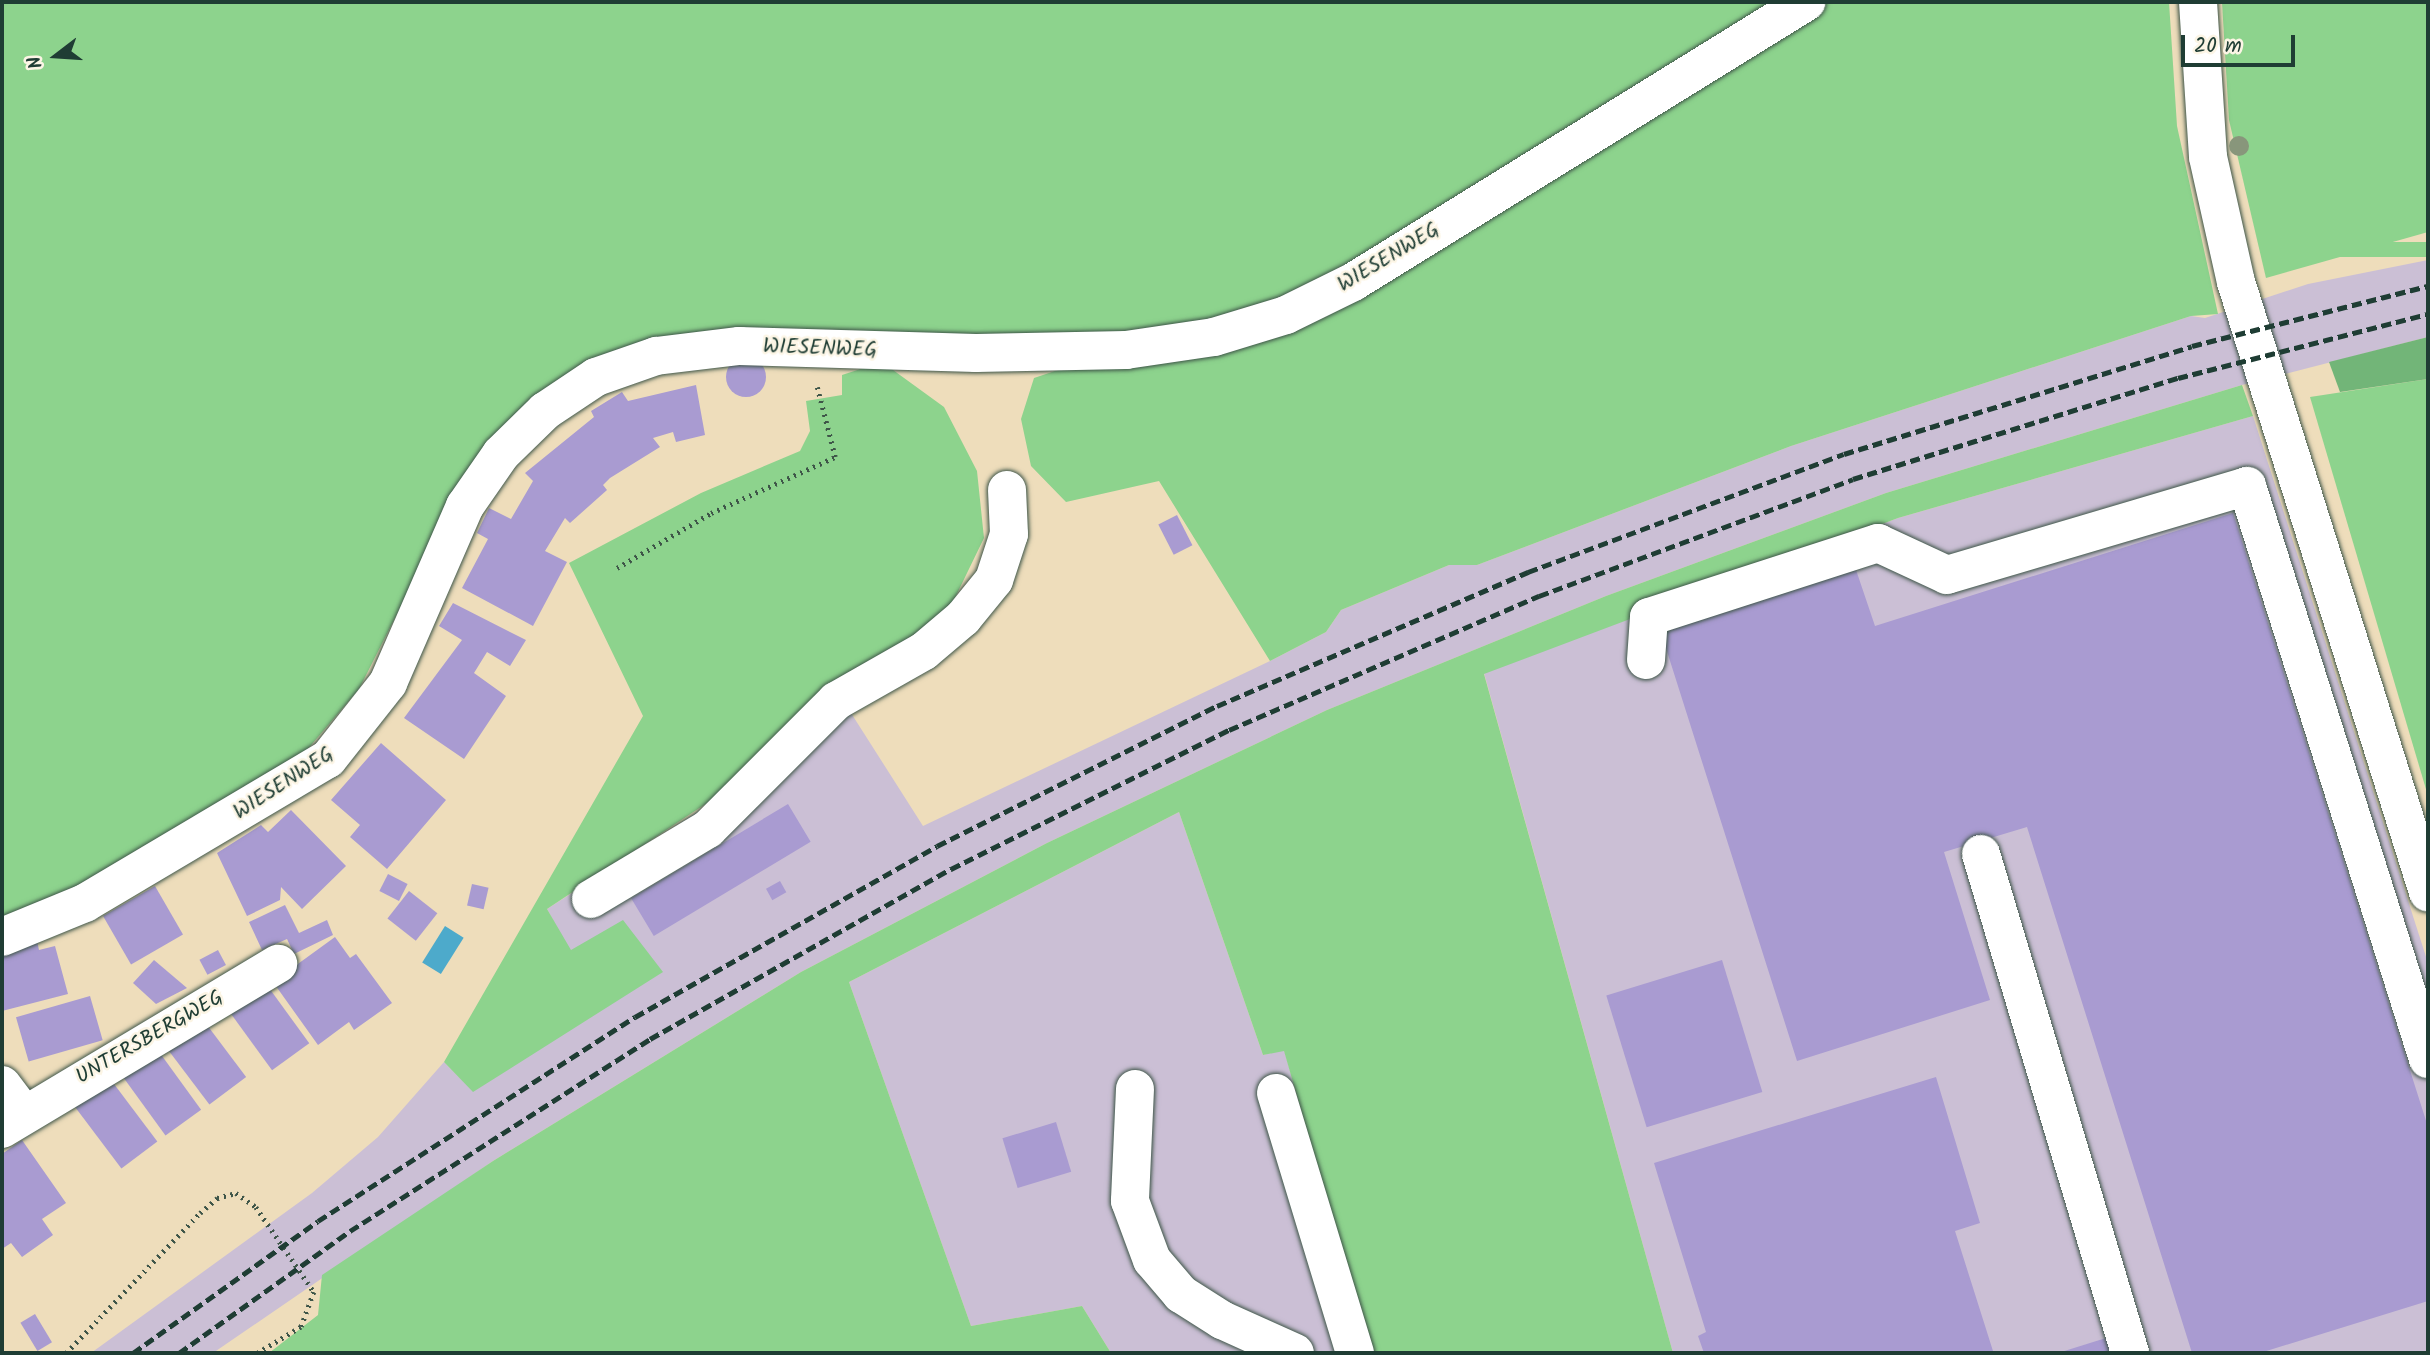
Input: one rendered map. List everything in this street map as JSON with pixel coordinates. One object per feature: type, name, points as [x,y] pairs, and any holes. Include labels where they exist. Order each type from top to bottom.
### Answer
[{"type":"street","name":"WIESENWEG","points":[[2,937],[85,903],[328,759],[388,683],[465,506],[500,454],[545,411],[596,377],[656,356],[739,346],[805,349],[1126,350],[1214,337],[1286,315],[1353,282],[1806,2]]},
{"type":"street","points":[[2198,2],[2208,157],[2236,282],[2428,892]]},
{"type":"street","points":[[1646,660],[1649,617],[1878,543],[1947,575],[2247,486],[2428,1059]]},
{"type":"street","points":[[590,900],[708,829],[836,701],[924,651],[963,618],[994,580],[1009,534],[1007,489]]},
{"type":"street","points":[[1981,854],[2130,1353]]},
{"type":"street","name":"UNTERSBERGWEG","points":[[9,1109],[278,964]]},
{"type":"street","points":[[1135,1089],[1130,1201],[1152,1260],[1181,1294],[1212,1314],[1295,1353]]},
{"type":"street","points":[[1276,1093],[1355,1353]]},
{"type":"path","points":[[617,568],[711,513],[835,457],[805,349]]},
{"type":"path","points":[[66,1353],[200,1213],[217,1198],[236,1194],[256,1207],[314,1292],[301,1327],[258,1353]]},
{"type":"shaded area","points":[[2428,260],[2428,337],[2242,385],[1886,493],[1606,596],[1327,710],[1047,843],[801,972],[493,1161],[213,1353],[91,1353],[312,1193],[378,1137],[444,1062],[473,1091],[570,951],[547,909],[851,713],[923,826],[1270,661],[1326,632],[1341,610],[1449,565],[1477,565],[1791,446],[2191,316],[2205,318],[2308,284]]},
{"type":"shaded area","points":[[2253,416],[2428,963],[2428,1353],[1673,1353],[1484,673],[1898,518]]},
{"type":"shaded area","points":[[1179,812],[1263,1055],[1284,1050],[1371,1353],[1111,1353],[1082,1306],[971,1326],[849,982]]},
{"type":"green space","points":[[2,2],[1778,2],[1314,287],[1198,329],[1103,337],[704,332],[468,474],[359,689],[301,757],[42,907],[2,920]]},
{"type":"green space","points":[[1824,2],[2169,2],[2177,126],[2218,314],[2191,316],[1791,446],[1477,565],[1449,565],[1341,610],[1326,632],[1270,661],[1159,481],[1066,502],[1031,466],[1021,419],[1034,378],[1076,364],[1230,346]]},
{"type":"green space","points":[[2222,2],[2428,2],[2428,232],[2266,278],[2229,120]]},
{"type":"green space","points":[[2312,242],[2428,242],[2428,257],[2312,257]]},
{"type":"green space","points":[[2428,337],[2428,379],[2340,392],[2329,362]]},
{"type":"green space","points":[[882,362],[944,407],[977,471],[984,538],[952,604],[707,803],[547,909],[571,950],[623,920],[663,972],[473,1092],[444,1062],[643,716],[569,563],[701,493],[800,451],[810,431],[806,401],[842,395],[842,375]]},
{"type":"green space","points":[[2428,379],[2428,796],[2310,397]]},
{"type":"green space","points":[[2242,385],[2253,416],[1898,518],[1484,674],[1673,1353],[1371,1353],[1284,1051],[1263,1055],[1179,812],[849,982],[971,1326],[1082,1306],[1111,1353],[269,1353],[318,1315],[322,1275],[493,1161],[801,972],[1047,843],[1327,710],[1606,596],[1886,493]]},
{"type":"water","points":[[445,926],[464,938],[441,974],[422,962]]},
{"type":"building","points":[[746,357],[760,363],[766,377],[760,391],[746,397],[732,391],[726,377],[732,363]]},
{"type":"building","points":[[696,385],[705,435],[676,442],[673,432],[653,438],[660,447],[610,478],[603,485],[607,490],[570,523],[565,518],[545,551],[567,562],[533,626],[462,588],[488,539],[477,533],[489,508],[511,519],[533,481],[525,473],[594,417],[591,411],[622,392],[628,401]]},
{"type":"building","points":[[2233,513],[2428,1127],[2428,1301],[2260,1353],[2192,1353],[2027,827],[1944,852],[1990,1000],[1797,1061],[1658,623],[1853,561],[1875,626]]},
{"type":"building","points":[[1177,515],[1192,545],[1174,555],[1158,525]]},
{"type":"building","points":[[453,603],[526,640],[510,666],[487,652],[474,673],[506,696],[464,759],[404,718],[462,640],[439,626]]},
{"type":"building","points":[[381,743],[446,800],[387,869],[350,837],[360,825],[331,800]]},
{"type":"building","points":[[788,804],[811,842],[654,936],[631,898]]},
{"type":"building","points":[[291,810],[346,866],[302,909],[281,887],[280,900],[247,916],[217,853],[261,825],[268,832]]},
{"type":"building","points":[[388,874],[408,884],[399,901],[379,891]]},
{"type":"building","points":[[780,881],[786,892],[772,900],[766,889]]},
{"type":"building","points":[[472,884],[489,888],[484,909],[467,905]]},
{"type":"building","points":[[155,886],[183,934],[131,964],[103,916]]},
{"type":"building","points":[[409,891],[437,913],[416,941],[387,919]]},
{"type":"building","points":[[285,905],[299,933],[327,920],[333,935],[294,954],[287,939],[262,950],[249,922]]},
{"type":"building","points":[[335,937],[350,958],[356,954],[392,1003],[354,1030],[349,1022],[318,1045],[273,982]]},
{"type":"building","points":[[37,941],[39,950],[55,946],[68,994],[2,1011],[2,951]]},
{"type":"building","points":[[218,950],[226,965],[207,975],[199,960]]},
{"type":"building","points":[[154,960],[187,988],[156,1004],[133,983]]},
{"type":"building","points":[[1722,960],[1762,1092],[1647,1127],[1606,995]]},
{"type":"building","points":[[264,981],[309,1043],[272,1070],[227,1008]]},
{"type":"building","points":[[90,996],[103,1040],[29,1061],[16,1017]]},
{"type":"building","points":[[201,1017],[246,1077],[209,1105],[164,1045]]},
{"type":"building","points":[[157,1049],[201,1110],[165,1136],[121,1075]]},
{"type":"building","points":[[1936,1077],[1980,1223],[1955,1231],[1993,1351],[1704,1353],[1698,1336],[1706,1332],[1654,1163]]},
{"type":"building","points":[[111,1080],[157,1141],[121,1169],[75,1107]]},
{"type":"building","points":[[1056,1122],[1071,1172],[1018,1188],[1002,1138]]},
{"type":"building","points":[[22,1140],[66,1203],[42,1219],[53,1235],[22,1257],[11,1243],[2,1249],[2,1154]]},
{"type":"building","points":[[35,1314],[52,1342],[37,1351],[20,1323]]},
{"type":"building","points":[[2106,1338],[2111,1353],[2058,1353]]},
{"type":"railway","points":[[133,1353],[318,1221],[635,1017],[937,846],[1217,706],[1528,572],[1844,454],[2192,346],[2428,286]]},
{"type":"railway","points":[[179,1353],[350,1231],[650,1039],[951,869],[1229,730],[1539,596],[1853,479],[2178,378],[2428,314]]}]
